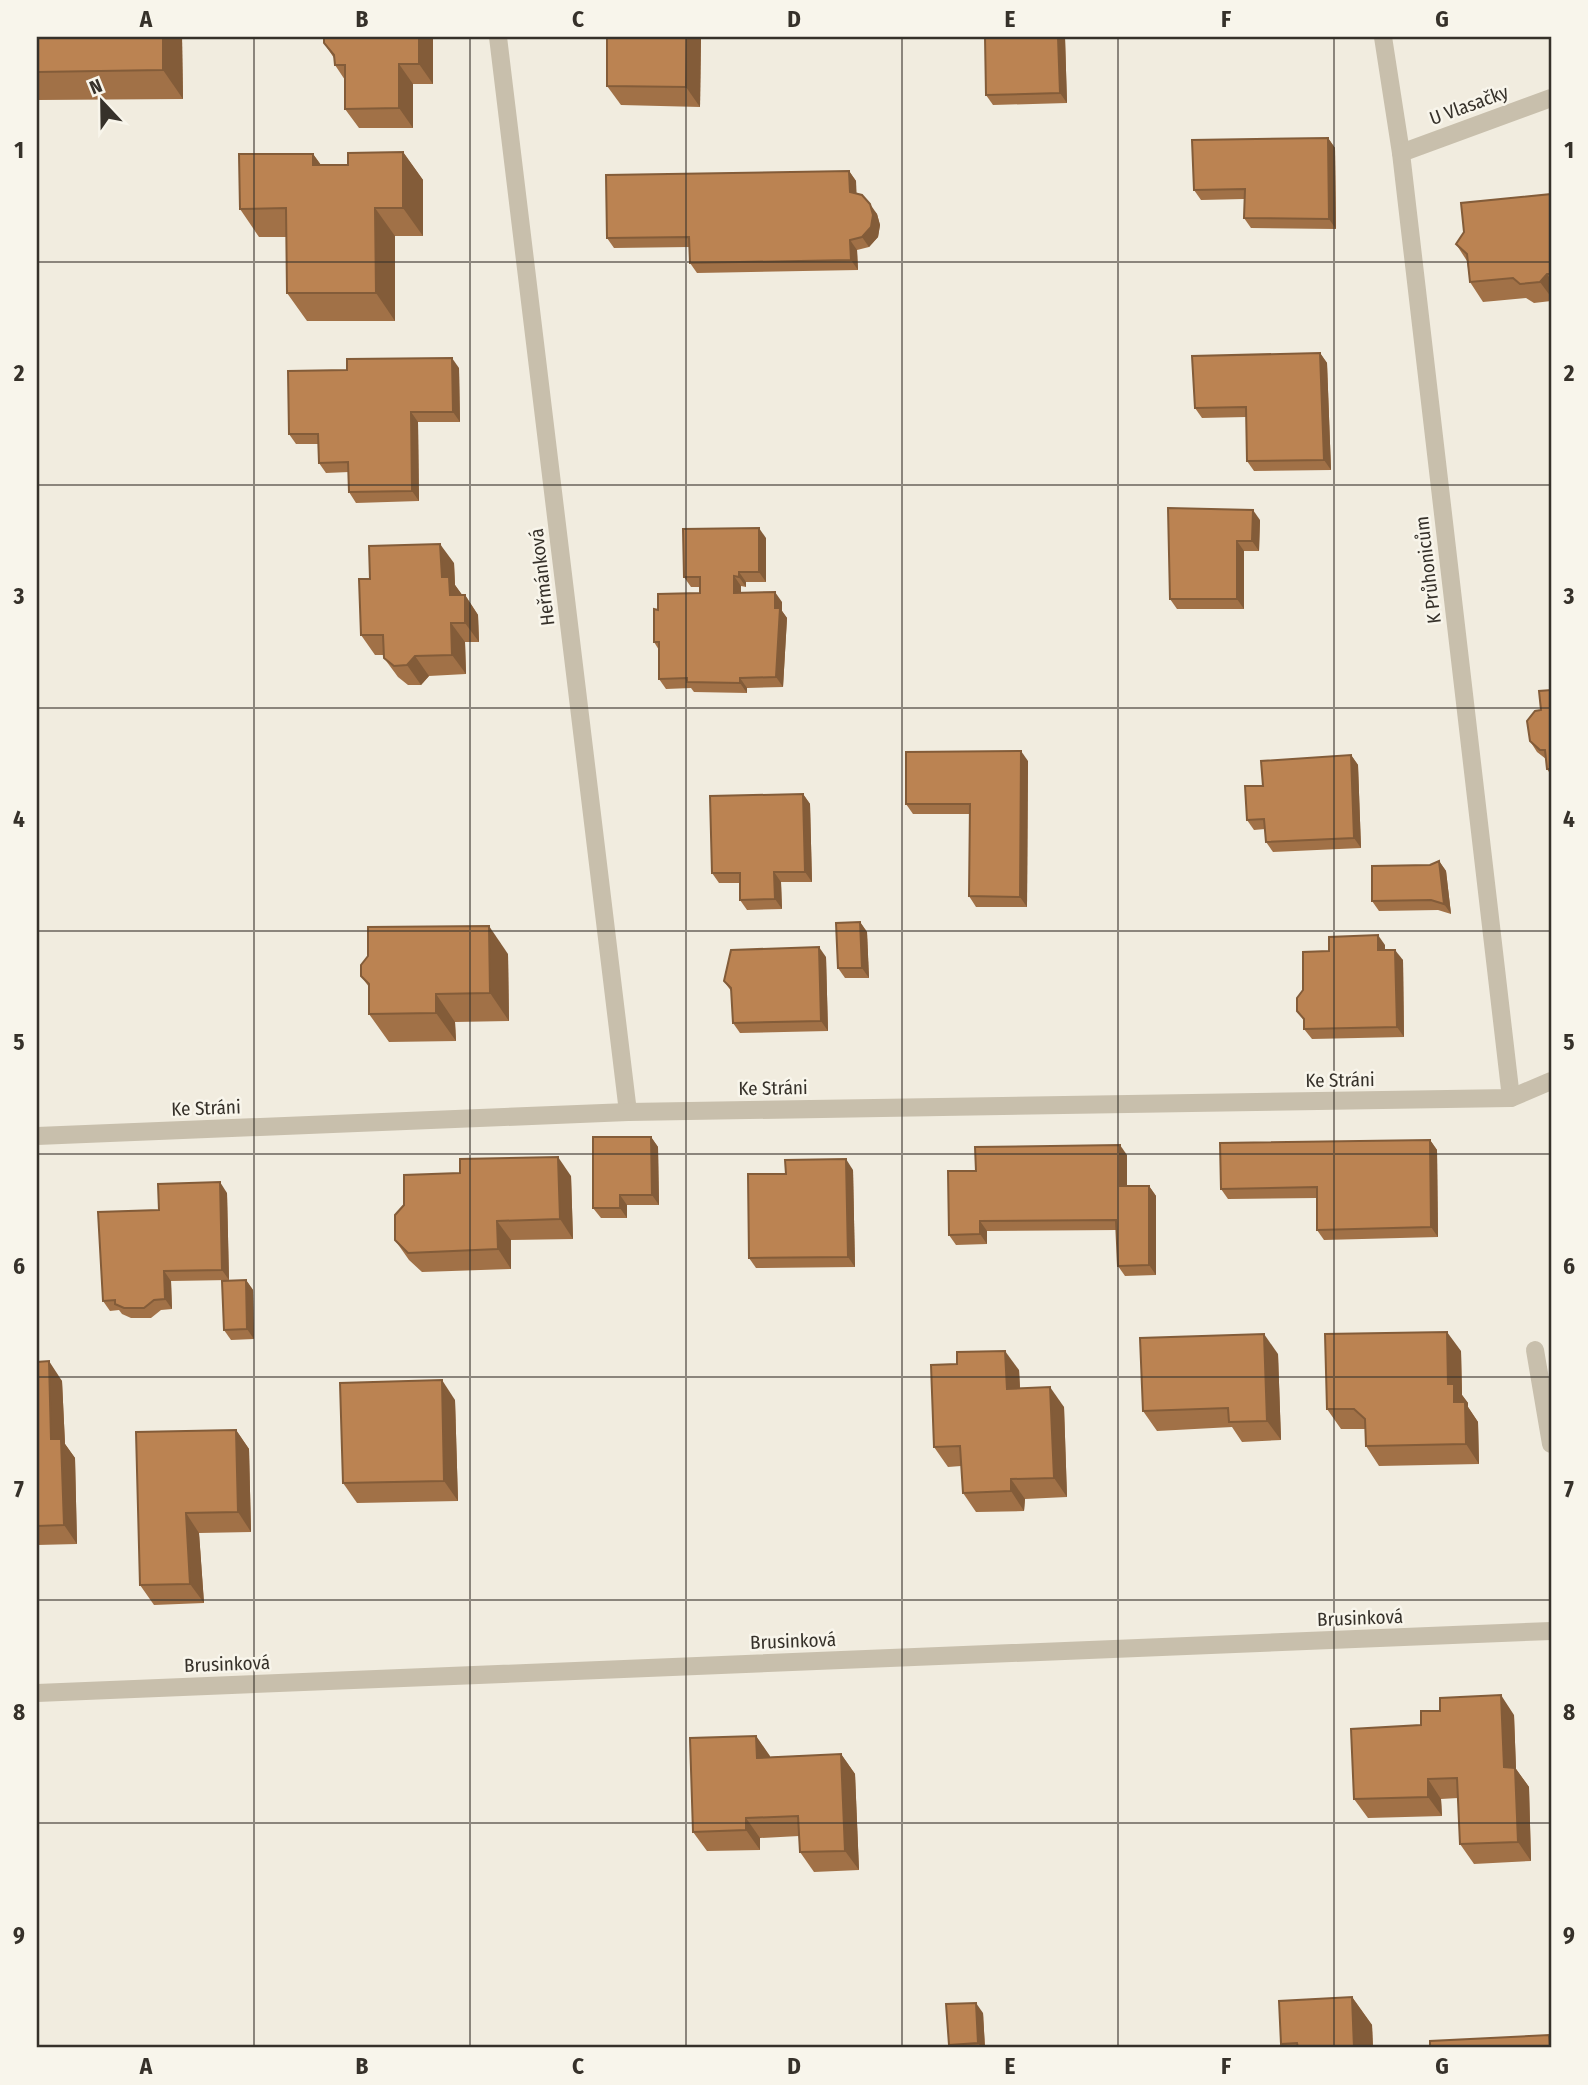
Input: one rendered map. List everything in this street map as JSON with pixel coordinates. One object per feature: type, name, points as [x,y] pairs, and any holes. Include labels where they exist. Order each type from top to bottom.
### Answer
[{"type":"street","name":"Heřmánková","points":[[498,37],[628,1112]]},
{"type":"street","name":"K Průhonicům","points":[[1383,37],[1401,153],[1511,1098]]},
{"type":"street","name":"U Vlasačky","points":[[1401,153],[1551,97]]},
{"type":"street","points":[[1511,1098],[1551,1081]]},
{"type":"street","name":"Ke Stráni","points":[[37,1136],[628,1112],[1511,1098]]},
{"type":"street","points":[[1535,1350],[1551,1444]]},
{"type":"street","name":"Brusinková","points":[[37,1693],[1551,1631]]},
{"type":"building","points":[[37,37],[163,37],[163,70],[37,72]]},
{"type":"building","points":[[324,37],[419,37],[419,64],[399,64],[399,108],[345,109],[345,65],[335,65],[334,55],[324,43]]},
{"type":"building","points":[[607,37],[687,37],[686,87],[607,86]]},
{"type":"building","points":[[985,37],[1058,37],[1060,93],[986,95]]},
{"type":"building","points":[[1328,138],[1329,219],[1244,218],[1245,189],[1194,190],[1192,140]]},
{"type":"building","points":[[403,152],[403,208],[375,208],[376,293],[287,293],[286,208],[240,209],[239,154],[313,154],[313,165],[348,165],[348,153]]},
{"type":"building","points":[[849,171],[850,192],[862,195],[870,204],[873,215],[871,227],[862,237],[850,240],[851,260],[690,263],[689,237],[607,238],[606,175]]},
{"type":"building","points":[[1551,194],[1551,274],[1547,274],[1540,282],[1520,284],[1513,278],[1470,282],[1467,254],[1456,244],[1464,232],[1461,203]]},
{"type":"building","points":[[1320,353],[1324,460],[1247,461],[1246,407],[1195,408],[1192,356]]},
{"type":"building","points":[[452,358],[453,412],[411,412],[412,491],[349,492],[348,462],[319,463],[318,434],[289,434],[288,371],[347,370],[347,359]]},
{"type":"building","points":[[1168,508],[1253,510],[1252,541],[1237,541],[1237,599],[1170,599]]},
{"type":"building","points":[[759,528],[759,572],[739,572],[739,577],[734,576],[734,593],[775,592],[775,608],[780,608],[776,677],[740,678],[740,683],[687,682],[687,678],[659,679],[659,642],[654,642],[654,609],[658,610],[658,594],[700,593],[700,577],[684,577],[683,529]]},
{"type":"building","points":[[440,544],[442,577],[449,577],[450,595],[465,595],[465,623],[451,623],[452,655],[415,656],[407,665],[394,666],[384,658],[383,635],[361,635],[359,579],[370,579],[369,546]]},
{"type":"building","points":[[1551,690],[1551,769],[1547,769],[1545,750],[1540,750],[1530,741],[1527,721],[1535,711],[1541,710],[1539,691]]},
{"type":"building","points":[[1021,751],[1020,897],[969,896],[970,804],[906,804],[906,752]]},
{"type":"building","points":[[1351,755],[1354,838],[1266,842],[1264,819],[1247,820],[1245,786],[1263,786],[1261,761]]},
{"type":"building","points":[[803,794],[805,872],[774,872],[775,899],[740,900],[740,873],[712,873],[710,796]]},
{"type":"building","points":[[1439,861],[1444,904],[1431,900],[1372,901],[1372,866],[1430,865]]},
{"type":"building","points":[[860,922],[862,968],[838,968],[836,923]]},
{"type":"building","points":[[489,926],[490,993],[436,994],[436,1013],[369,1014],[369,984],[361,976],[361,965],[368,956],[368,927]]},
{"type":"building","points":[[1378,935],[1378,950],[1395,950],[1397,1027],[1304,1029],[1304,1019],[1297,1011],[1297,998],[1303,990],[1303,952],[1329,951],[1329,937]]},
{"type":"building","points":[[819,947],[821,1021],[733,1023],[731,988],[724,981],[731,950]]},
{"type":"building","points":[[593,1137],[651,1137],[652,1195],[620,1195],[620,1208],[593,1208]]},
{"type":"building","points":[[1430,1140],[1431,1227],[1317,1230],[1317,1187],[1221,1189],[1220,1143]]},
{"type":"building","points":[[1120,1145],[1120,1186],[1149,1186],[1149,1265],[1118,1266],[1116,1220],[980,1221],[980,1234],[949,1235],[948,1171],[976,1171],[975,1147]]},
{"type":"building","points":[[558,1157],[560,1219],[497,1221],[498,1249],[408,1253],[395,1240],[395,1215],[404,1205],[404,1175],[460,1173],[460,1159]]},
{"type":"building","points":[[846,1159],[848,1257],[749,1258],[748,1174],[786,1174],[785,1160]]},
{"type":"building","points":[[220,1182],[222,1270],[164,1271],[165,1299],[154,1300],[144,1308],[124,1308],[115,1304],[115,1300],[103,1301],[98,1212],[159,1210],[158,1184]]},
{"type":"building","points":[[246,1280],[247,1329],[224,1330],[222,1281]]},
{"type":"building","points":[[1447,1332],[1448,1384],[1454,1384],[1454,1402],[1465,1402],[1466,1444],[1366,1446],[1365,1419],[1354,1409],[1327,1409],[1325,1334]]},
{"type":"building","points":[[1264,1334],[1267,1421],[1229,1422],[1228,1408],[1143,1411],[1140,1338]]},
{"type":"building","points":[[1005,1351],[1007,1389],[1050,1387],[1054,1478],[1011,1479],[1011,1491],[963,1493],[960,1446],[934,1447],[931,1365],[957,1364],[957,1352]]},
{"type":"building","points":[[49,1361],[51,1439],[61,1439],[64,1525],[37,1526],[37,1362]]},
{"type":"building","points":[[442,1380],[444,1481],[343,1483],[340,1383]]},
{"type":"building","points":[[236,1430],[238,1512],[186,1513],[190,1584],[140,1585],[136,1432]]},
{"type":"building","points":[[1501,1695],[1504,1767],[1515,1768],[1518,1842],[1460,1844],[1457,1778],[1428,1779],[1428,1797],[1354,1799],[1351,1729],[1421,1725],[1421,1711],[1440,1711],[1440,1698]]},
{"type":"building","points":[[756,1736],[757,1758],[841,1754],[845,1851],[800,1852],[798,1816],[746,1818],[746,1830],[693,1832],[690,1738]]},
{"type":"building","points":[[1352,1997],[1354,2048],[1298,2048],[1297,2043],[1281,2044],[1279,2001]]},
{"type":"building","points":[[976,2003],[978,2043],[949,2045],[946,2004]]},
{"type":"building","points":[[1549,2035],[1550,2048],[1430,2048],[1430,2041]]}]
